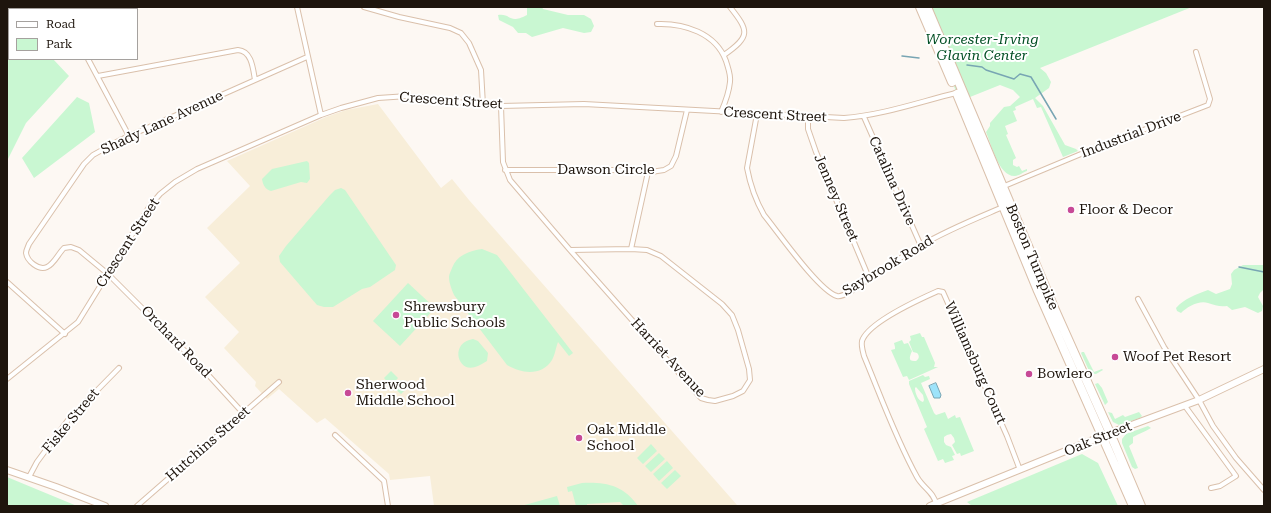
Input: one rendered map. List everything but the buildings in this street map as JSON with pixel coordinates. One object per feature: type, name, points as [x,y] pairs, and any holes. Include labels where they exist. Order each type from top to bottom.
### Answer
[{"type":"highway","name":"Boston Turnpike","points":[[920,7],[1004,206],[1038,291],[1133,506]]},
{"type":"highway","name":"Boston Turnpike","points":[[927,7],[1002,187],[1141,506]]},
{"type":"street","points":[[302,7],[297,8],[321,115]]},
{"type":"street","points":[[364,7],[399,17],[450,28],[461,33],[469,43],[482,70],[483,105]]},
{"type":"street","points":[[724,55],[736,47],[744,36],[744,26],[730,7]]},
{"type":"street","points":[[656,24],[698,31],[716,42],[724,55],[729,70],[730,81],[721,112]]},
{"type":"street","points":[[98,76],[239,50],[244,51],[249,56],[255,80]]},
{"type":"street","name":"Industrial Drive","points":[[1002,187],[1099,147],[1208,105],[1210,99],[1196,52]]},
{"type":"street","name":"Shady Lane Avenue","points":[[108,274],[78,250],[71,247],[64,248],[51,265],[43,268],[39,268],[28,258],[26,252],[29,244],[84,164],[93,155],[129,136],[307,57]]},
{"type":"street","points":[[89,60],[129,136]]},
{"type":"street","name":"Crescent Street","points":[[7,380],[65,334],[80,319],[148,207],[160,194],[177,180],[197,169],[321,115],[345,107],[378,98],[408,96],[501,106],[584,104],[844,118],[864,117],[883,113],[956,93]]},
{"type":"street","name":"Harriet Avenue","points":[[501,106],[502,154],[505,170],[516,189],[570,250],[702,398],[715,401],[733,396],[743,391],[750,380],[749,369],[734,319],[720,301],[661,256],[647,250],[570,250]]},
{"type":"street","name":"Dawson Circle","points":[[505,170],[648,172],[664,170],[667,169],[673,162],[676,156],[687,110]]},
{"type":"street","name":"Saybrook Road","points":[[757,114],[747,168],[755,194],[764,215],[817,282],[829,292],[838,296],[842,296],[921,246],[965,223],[1004,206]]},
{"type":"street","name":"Jenney Street","points":[[808,117],[808,129],[816,152],[869,278]]},
{"type":"street","name":"Catalina Drive","points":[[864,117],[921,246]]},
{"type":"street","points":[[631,249],[648,172]]},
{"type":"street","name":"Orchard Road","points":[[108,274],[243,413]]},
{"type":"street","points":[[7,282],[65,334]]},
{"type":"street","name":"Williamsburg Court","points":[[933,505],[933,495],[919,482],[905,456],[864,356],[862,341],[870,330],[886,318],[921,298],[938,291],[944,292],[1020,470]]},
{"type":"street","points":[[1138,298],[1164,348],[1199,400],[1210,421],[1229,448],[1264,490]]},
{"type":"street","name":"Fiske Street","points":[[29,477],[37,462],[68,420],[119,368]]},
{"type":"street","name":"Oak Street","points":[[933,505],[1110,433],[1199,400],[1264,370]]},
{"type":"street","name":"Hutchins Street","points":[[137,506],[279,382]]},
{"type":"street","points":[[1184,406],[1236,476],[1220,486],[1211,488]]},
{"type":"street","points":[[335,435],[384,481],[388,506]]},
{"type":"street","points":[[8,472],[29,477],[105,506]]},
{"type":"shaded area","name":"Shrewsbury Public Schools","points":[[378,104],[441,188],[452,179],[737,505],[434,506],[430,476],[390,480],[389,474],[325,418],[317,423],[279,389],[267,399],[255,386],[256,382],[224,348],[239,332],[205,297],[240,263],[207,228],[250,186],[227,161],[326,117],[346,110]]},
{"type":"green space","points":[[527,7],[542,7],[543,9],[568,15],[584,15],[591,19],[594,26],[591,32],[584,33],[563,28],[532,37],[526,33],[518,33],[513,27],[499,20],[498,15],[513,19],[521,18],[527,15]]},
{"type":"green space","name":"Worcester-Irving Glavin Center","points":[[921,7],[1192,7],[1040,68],[1046,73],[1051,82],[1049,88],[1035,98],[1043,106],[1065,145],[1078,151],[1063,157],[1041,107],[1037,108],[1033,99],[1015,107],[1016,110],[1013,111],[1017,121],[1005,126],[1008,134],[1006,135],[1016,158],[1013,160],[1013,165],[1017,167],[1019,166],[1022,171],[1027,169],[1027,171],[1015,176],[1009,175],[1000,166],[986,132],[990,126],[990,123],[1004,107],[1010,106],[1020,97],[1013,90],[1000,85],[960,101]]},
{"type":"green space","points":[[8,33],[8,60],[54,60],[69,76],[26,123],[8,159],[7,36]]},
{"type":"green space","points":[[77,97],[89,103],[95,132],[34,178],[22,158]]},
{"type":"green space","points":[[307,161],[309,163],[310,179],[307,183],[301,182],[271,191],[264,185],[262,179],[272,169]]},
{"type":"green space","points":[[341,188],[345,190],[396,265],[395,270],[370,287],[362,289],[333,307],[324,307],[317,305],[280,262],[279,256],[330,195],[335,190]]},
{"type":"green space","points":[[482,249],[497,255],[573,353],[569,356],[558,342],[552,360],[543,369],[525,372],[507,365],[454,295],[450,282],[449,277],[457,260],[468,252]]},
{"type":"green space","points":[[1243,265],[1264,265],[1264,289],[1258,297],[1263,306],[1262,311],[1258,313],[1245,307],[1232,310],[1227,306],[1219,306],[1201,302],[1186,308],[1181,313],[1177,311],[1176,308],[1179,305],[1195,295],[1208,290],[1216,294],[1230,289],[1232,284],[1231,274],[1234,270]]},
{"type":"green space","points":[[408,283],[435,308],[400,346],[373,321]]},
{"type":"green space","points":[[920,333],[922,337],[924,337],[935,363],[934,367],[938,367],[909,380],[907,376],[903,377],[891,350],[895,349],[894,343],[902,340],[904,344],[908,343],[912,351],[910,360],[916,361],[919,355],[913,352],[909,342],[911,340],[910,336]]},
{"type":"green space","points":[[473,339],[478,341],[488,353],[487,361],[476,367],[469,368],[464,366],[461,362],[459,351],[465,342]]},
{"type":"green space","points":[[1084,352],[1094,372],[1103,370],[1096,374],[1090,373],[1081,353]]},
{"type":"green space","points":[[391,371],[398,378],[391,386],[384,378]]},
{"type":"green space","points":[[923,375],[925,377],[929,376],[930,379],[921,383],[934,413],[936,415],[945,412],[948,419],[955,415],[956,418],[960,417],[974,451],[961,456],[960,453],[957,454],[952,445],[955,442],[954,438],[951,434],[947,435],[944,437],[944,442],[946,445],[951,447],[955,455],[952,456],[954,460],[945,463],[943,459],[938,461],[924,429],[927,427],[909,381]],"holes":[[[916,387],[923,395],[923,402],[917,396],[915,388]]]},
{"type":"green space","points":[[400,380],[408,387],[401,394],[393,387]]},
{"type":"green space","points":[[1098,383],[1102,388],[1108,402],[1105,405],[1095,384]]},
{"type":"green space","points":[[1108,412],[1112,413],[1115,419],[1123,415],[1125,417],[1139,412],[1142,416],[1119,425],[1113,422]]},
{"type":"green space","points":[[1148,426],[1151,428],[1133,437],[1133,443],[1129,446],[1138,468],[1135,469],[1132,467],[1122,443],[1122,439],[1126,434]]},
{"type":"green space","points":[[651,444],[657,451],[643,464],[637,458]]},
{"type":"green space","points":[[659,453],[665,459],[651,472],[645,466]]},
{"type":"green space","points":[[1082,454],[1098,463],[1118,506],[972,506],[967,502]]},
{"type":"green space","points":[[667,461],[673,468],[659,481],[653,474]]},
{"type":"green space","points":[[675,470],[681,476],[667,489],[661,483]]},
{"type":"green space","points":[[7,477],[77,506],[7,506]]},
{"type":"green space","points":[[582,483],[599,483],[613,486],[626,493],[638,506],[624,506],[620,502],[576,506],[572,491],[568,492],[567,487]]},
{"type":"green space","points":[[557,496],[560,506],[521,506]]},
{"type":"water","points":[[936,383],[941,395],[940,398],[934,398],[929,386]]},
{"type":"waterway","points":[[902,56],[919,58]]},
{"type":"waterway","points":[[967,65],[982,67],[986,70],[1014,79],[1020,74],[1031,77],[1056,119]]},
{"type":"waterway","points":[[1239,267],[1264,272]]},
{"type":"place","name":"Floor & Decor","points":[[1071,210]]},
{"type":"place","name":"Shrewsbury Public Schools","points":[[396,315]]},
{"type":"place","name":"Woof Pet Resort","points":[[1115,357]]},
{"type":"place","name":"Bowlero","points":[[1029,374]]},
{"type":"place","name":"Sherwood Middle School","points":[[348,393]]},
{"type":"place","name":"Oak Middle School","points":[[579,438]]}]
